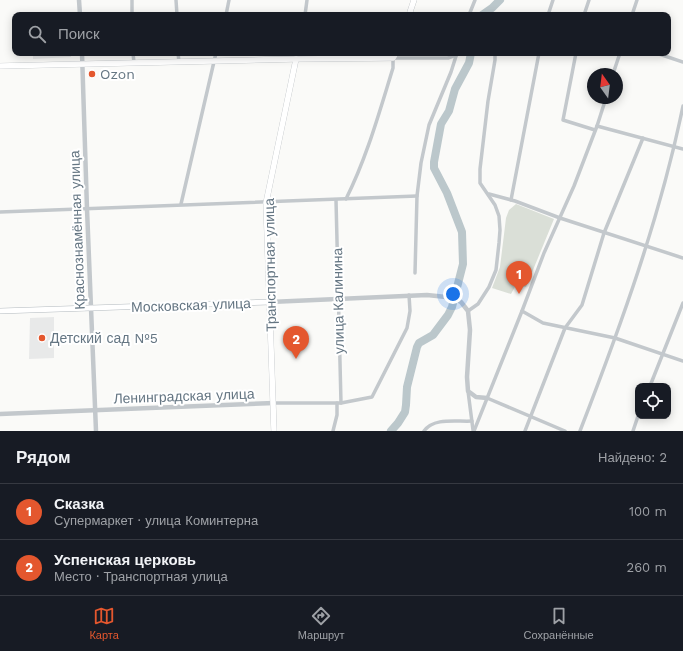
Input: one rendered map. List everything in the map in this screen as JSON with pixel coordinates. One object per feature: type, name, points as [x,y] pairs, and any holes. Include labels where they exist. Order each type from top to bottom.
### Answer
[{"type":"main road","points":[[410,12],[414,0]]},
{"type":"main road","points":[[0,66],[214,61],[297,56],[394,56]]},
{"type":"main road","name":"Транспортная улица","points":[[274,431],[266,202],[297,56]]},
{"type":"main road","name":"Московская улица","points":[[0,311],[270,302]]},
{"type":"street","points":[[79,0],[80,12]]},
{"type":"street","points":[[132,0],[132,12]]},
{"type":"street","points":[[176,0],[177,12]]},
{"type":"street","points":[[227,12],[229,0]]},
{"type":"street","points":[[306,12],[308,0]]},
{"type":"street","points":[[470,12],[475,0]]},
{"type":"street","points":[[549,12],[553,0]]},
{"type":"street","points":[[585,12],[589,0]]},
{"type":"street","points":[[633,12],[638,0]]},
{"type":"street","name":"Краснознамённая улица","points":[[82,56],[96,431]]},
{"type":"street","points":[[134,56],[134,63]]},
{"type":"street","points":[[178,56],[179,62]]},
{"type":"street","points":[[181,204],[215,56]]},
{"type":"street","points":[[346,199],[359,174],[368,149],[393,68],[394,56],[448,58],[452,56]]},
{"type":"street","points":[[415,273],[417,196],[421,162],[429,125],[457,56]]},
{"type":"street","points":[[474,431],[467,377],[470,330],[468,311],[478,304],[489,287],[496,270],[500,230],[500,216],[495,205],[480,183],[480,169],[488,101],[495,56]]},
{"type":"street","points":[[511,200],[539,56]]},
{"type":"street","points":[[575,56],[563,120],[595,130]]},
{"type":"street","points":[[615,68],[619,56]]},
{"type":"street","points":[[665,56],[683,62]]},
{"type":"street","points":[[474,431],[544,253],[560,218],[597,126],[604,104]]},
{"type":"street","points":[[580,431],[616,338],[646,247],[674,147],[683,106]]},
{"type":"street","points":[[597,126],[683,149]]},
{"type":"street","points":[[525,431],[565,328],[582,305],[604,233],[643,138]]},
{"type":"street","points":[[488,194],[511,200],[604,233],[683,258]]},
{"type":"street","points":[[0,212],[417,196]]},
{"type":"street","name":"улица Калинина","points":[[333,431],[339,403],[336,200]]},
{"type":"street","name":"Московская улица","points":[[270,302],[428,295],[446,297],[461,302],[468,311]]},
{"type":"street","name":"Ленинградская улица","points":[[0,414],[274,403],[339,403],[369,399],[374,395],[407,328],[410,311],[410,296]]},
{"type":"street","points":[[651,383],[683,303]]},
{"type":"street","points":[[522,311],[543,323],[616,338],[683,361]]},
{"type":"street","points":[[468,391],[476,397],[487,398],[565,431]]},
{"type":"street","points":[[633,431],[637,419]]},
{"type":"street","points":[[424,431],[432,424],[438,422],[472,421]]},
{"type":"shaded area","points":[[33,56],[71,56],[71,57],[33,59]]},
{"type":"shaded area","points":[[516,204],[554,219],[526,287],[516,285],[511,294],[492,288],[500,267],[506,218],[509,210]]},
{"type":"shaded area","name":"Детский сад №5","points":[[54,317],[54,358],[29,359],[30,318]]},
{"type":"waterway","points":[[486,12],[500,0]]},
{"type":"waterway","points":[[391,431],[405,412],[407,387],[417,347],[419,343],[433,335],[448,315],[452,307],[463,264],[462,232],[447,193],[434,168],[434,162],[441,124],[449,111],[455,89],[469,63],[470,56]]},
{"type":"place","name":"Ozon","points":[[92,74]]},
{"type":"place","name":"Сказка","points":[[519,294]]},
{"type":"place","name":"Детский сад №5","points":[[42,338]]},
{"type":"place","name":"Успенская церковь","points":[[296,359]]}]
